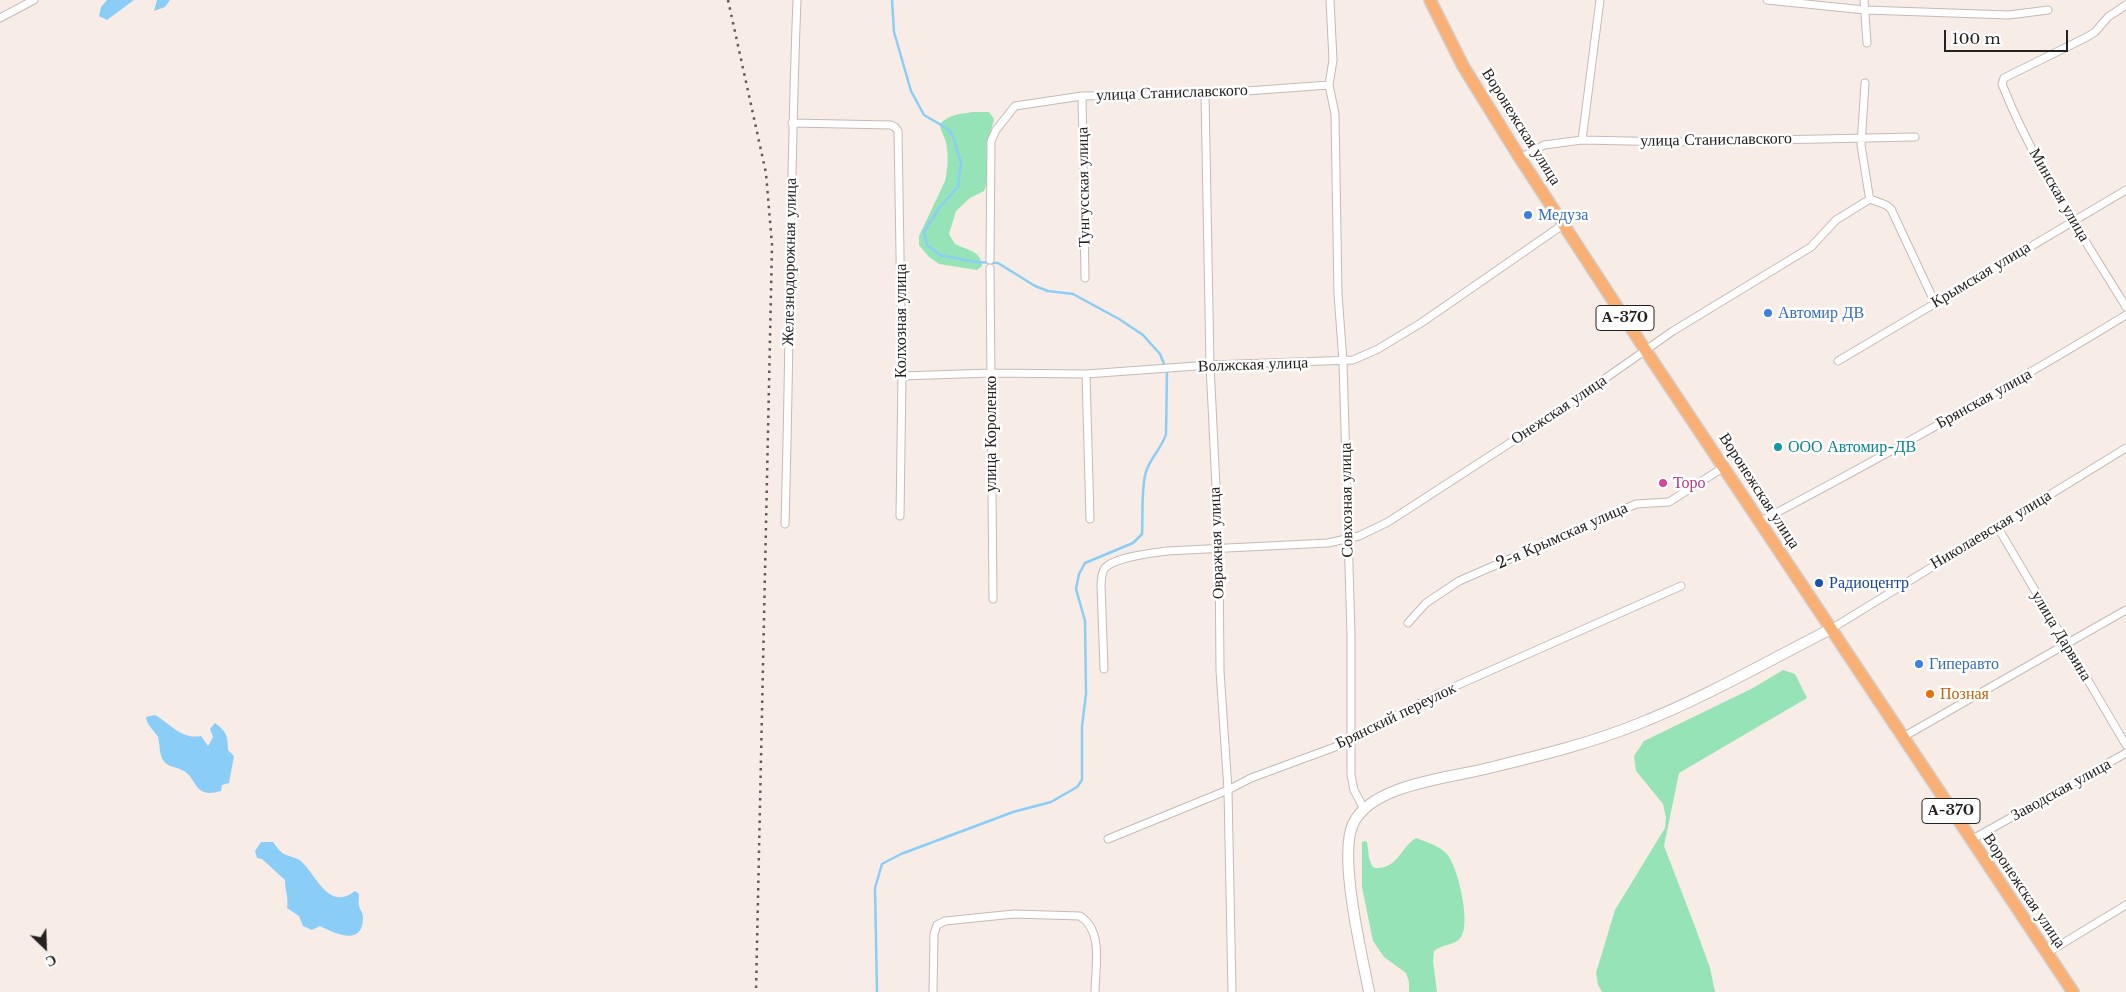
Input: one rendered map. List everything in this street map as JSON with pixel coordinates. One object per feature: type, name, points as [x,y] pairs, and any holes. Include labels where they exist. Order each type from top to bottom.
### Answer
[{"type":"highway","name":"Воронежская улица","points":[[1430,0],[1463,66],[1520,158],[1646,351],[2073,992]]},
{"type":"main road","points":[[1369,992],[1350,892],[1349,835],[1352,824],[1364,809],[1394,791],[1440,778],[1488,769],[1569,748],[1638,724],[1689,701],[1831,629]]},
{"type":"street","points":[[0,18],[34,0]]},
{"type":"street","name":"Железнодорожная улица","points":[[785,524],[789,382],[792,122],[797,0]]},
{"type":"street","name":"Совхозная улица","points":[[1330,0],[1333,60],[1329,85],[1335,114],[1338,294],[1343,362],[1348,539],[1351,775],[1354,790],[1364,809]]},
{"type":"street","points":[[1582,140],[1600,0]]},
{"type":"street","points":[[1767,0],[1865,10],[2009,15],[2048,10]]},
{"type":"street","points":[[1864,0],[1867,43]]},
{"type":"street","name":"Минская улица","points":[[2126,5],[2108,17],[2095,32],[2004,78],[2002,84],[2016,117],[2073,220],[2126,307]]},
{"type":"street","points":[[1865,83],[1861,138],[1870,199],[1891,209],[1935,303]]},
{"type":"street","name":"улица Станиславского","points":[[990,260],[991,141],[996,130],[1015,106],[1082,96],[1205,94],[1329,85]]},
{"type":"street","name":"Овражная улица","points":[[1205,94],[1210,366],[1219,548],[1220,671],[1228,790],[1232,992]]},
{"type":"street","name":"Тунгусская улица","points":[[1082,96],[1085,278]]},
{"type":"street","name":"Колхозная улица","points":[[792,122],[895,127],[899,137],[902,376],[900,516]]},
{"type":"street","name":"улица Станиславского","points":[[1520,158],[1544,145],[1582,140],[1675,142],[1915,137]]},
{"type":"street","name":"Крымская улица","points":[[1838,361],[2126,190]]},
{"type":"street","name":"Онежская улица","points":[[1219,548],[1328,543],[1348,539],[1371,531],[1388,522],[1504,448],[1684,324],[1811,247],[1836,220],[1870,199]]},
{"type":"street","name":"Волжская улица","points":[[902,376],[991,373],[1086,374],[1210,366],[1343,362],[1363,356],[1421,323],[1564,224]]},
{"type":"street","name":"улица Короленко","points":[[990,268],[993,599]]},
{"type":"street","name":"Брянская улица","points":[[1761,521],[1947,420],[2126,315]]},
{"type":"street","points":[[1086,374],[1090,519]]},
{"type":"street","name":"Николаевская улица","points":[[1831,629],[2126,448]]},
{"type":"street","name":"2-я Крымская улица","points":[[1408,623],[1426,603],[1459,581],[1636,504],[1670,502],[1724,467]]},
{"type":"street","name":"улица Дарвина","points":[[1997,526],[2126,745]]},
{"type":"street","points":[[1104,669],[1102,573],[1106,568],[1112,563],[1148,553],[1219,548]]},
{"type":"street","name":"Брянский переулок","points":[[1108,839],[1228,790],[1251,778],[1352,739],[1440,693],[1681,586]]},
{"type":"street","points":[[1903,737],[2126,610]]},
{"type":"street","name":"Заводская улица","points":[[1971,840],[2126,754]]},
{"type":"street","points":[[2047,953],[2126,905]]},
{"type":"street","points":[[933,992],[934,934],[937,925],[945,921],[1014,914],[1080,916],[1087,920],[1095,936],[1095,992]]},
{"type":"green space","points":[[973,112],[989,112],[994,119],[987,146],[987,183],[984,191],[970,198],[956,211],[949,234],[955,244],[972,251],[979,257],[982,266],[977,270],[939,264],[929,257],[919,245],[919,236],[946,176],[947,149],[940,124],[951,116]]},
{"type":"green space","points":[[1783,670],[1795,674],[1807,698],[1679,773],[1664,846],[1710,968],[1715,992],[1602,992],[1598,985],[1596,973],[1615,910],[1665,828],[1666,818],[1663,804],[1636,771],[1634,756],[1644,741],[1753,688]]},
{"type":"green space","points":[[1416,838],[1437,846],[1447,854],[1459,882],[1464,908],[1464,930],[1461,937],[1455,942],[1434,951],[1433,961],[1437,992],[1409,992],[1409,982],[1406,973],[1384,957],[1373,941],[1362,887],[1362,842],[1367,842],[1369,858],[1372,866],[1375,868],[1394,862]]},
{"type":"water","points":[[107,0],[134,0],[107,20],[99,16],[101,7]]},
{"type":"water","points":[[157,0],[170,0],[165,7],[154,11]]},
{"type":"water","points":[[155,715],[187,736],[201,736],[208,746],[213,737],[210,729],[215,723],[224,731],[228,741],[228,750],[234,756],[229,783],[222,785],[221,791],[206,793],[201,791],[189,775],[170,766],[163,760],[158,737],[149,725],[146,717]]},
{"type":"water","points":[[261,842],[273,842],[283,853],[302,862],[331,895],[338,897],[346,896],[355,891],[359,894],[359,907],[363,917],[359,932],[348,936],[320,926],[312,930],[303,926],[299,916],[287,908],[285,880],[262,859],[257,858],[255,851]]},
{"type":"waterway","points":[[877,992],[875,888],[882,864],[901,854],[1013,812],[1051,802],[1077,787],[1082,780],[1082,726],[1086,694],[1085,621],[1076,589],[1079,574],[1085,563],[1133,543],[1142,534],[1144,478],[1166,434],[1167,371],[1160,354],[1143,335],[1119,319],[1073,294],[1048,291],[1035,286],[998,263],[975,262],[940,255],[927,245],[924,232],[939,208],[958,187],[961,163],[953,136],[948,129],[924,115],[911,91],[894,32],[892,0]]},
{"type":"railway","points":[[728,0],[766,173],[772,245],[756,992]]},
{"type":"place","name":"Медуза","points":[[1528,215]]},
{"type":"place","name":"Автомир ДВ","points":[[1768,313]]},
{"type":"place","name":"ООО Автомир-ДВ","points":[[1778,447]]},
{"type":"place","name":"Торо","points":[[1663,483]]},
{"type":"place","name":"Радиоцентр","points":[[1819,583]]},
{"type":"place","name":"Гиперавто","points":[[1919,664]]},
{"type":"place","name":"Позная","points":[[1930,694]]}]
